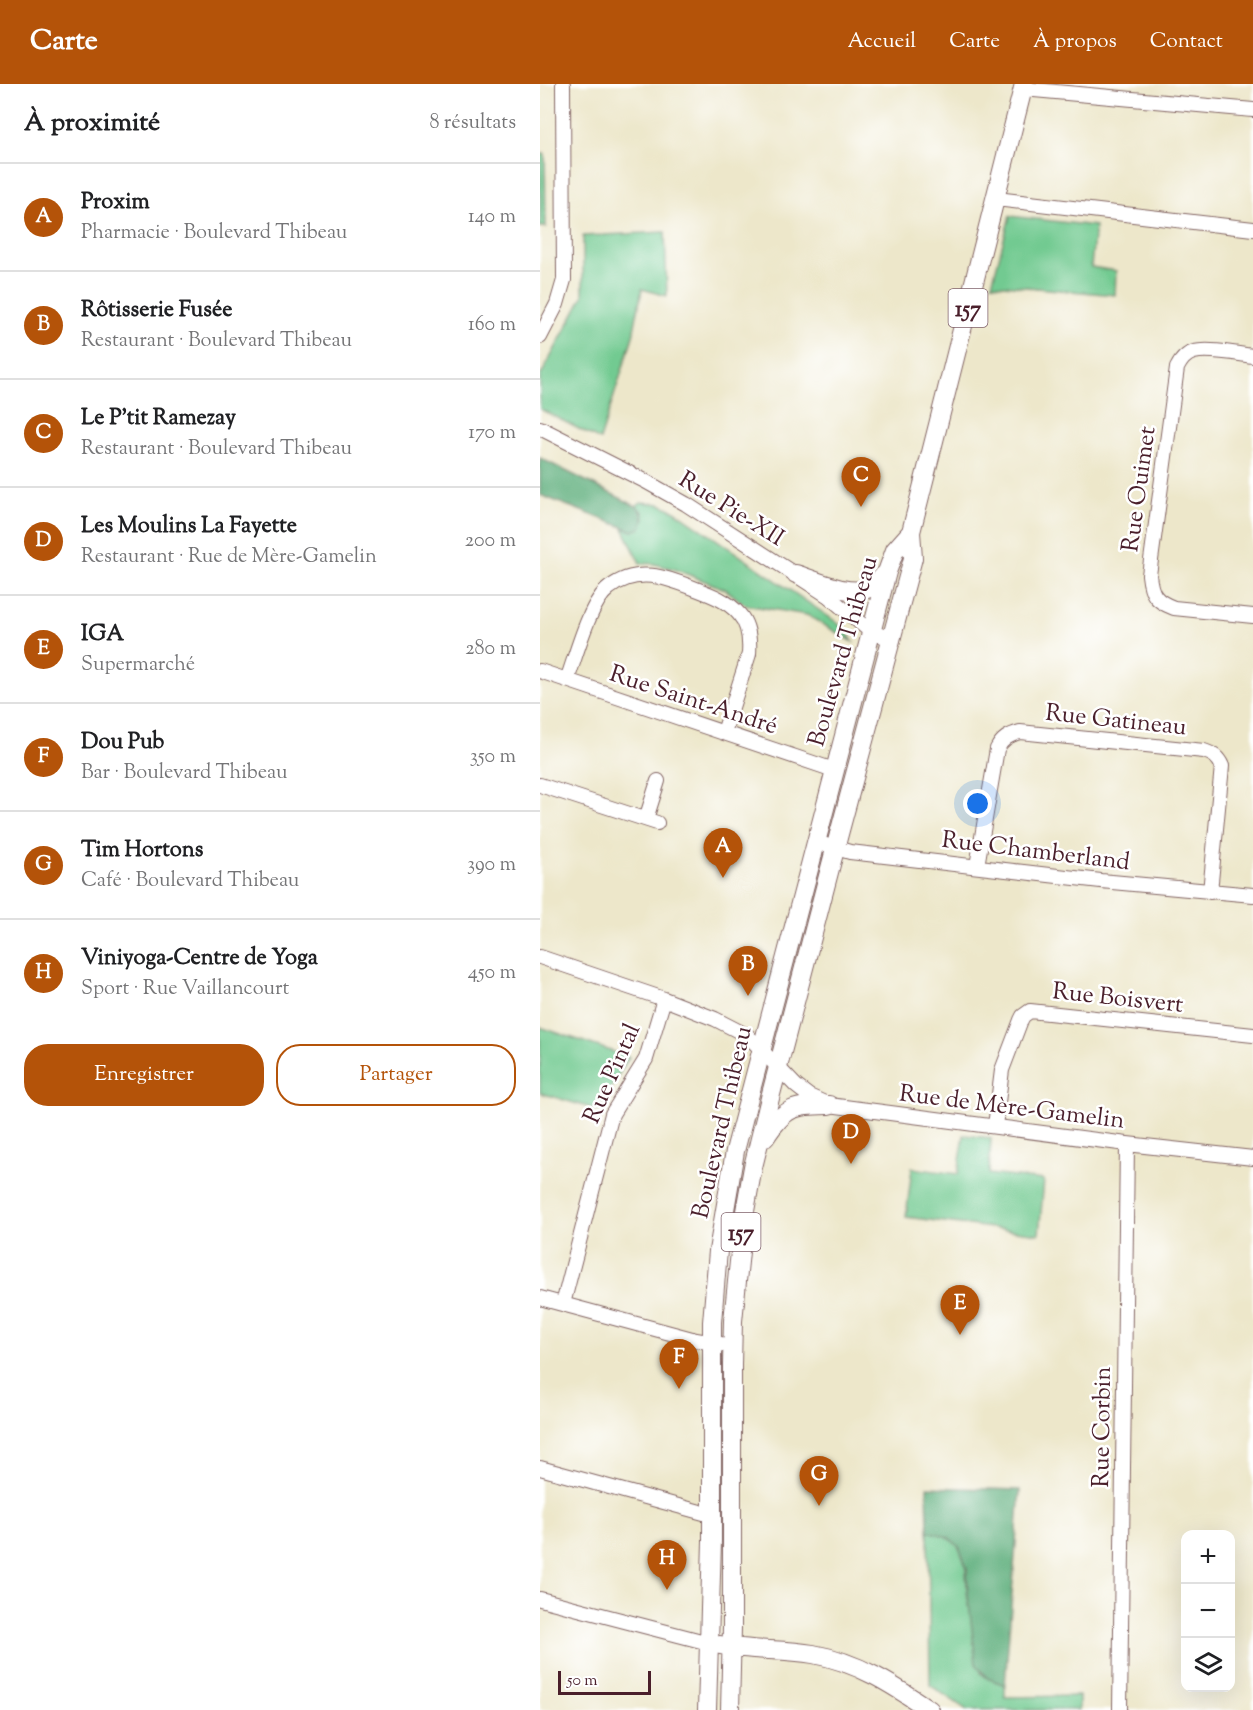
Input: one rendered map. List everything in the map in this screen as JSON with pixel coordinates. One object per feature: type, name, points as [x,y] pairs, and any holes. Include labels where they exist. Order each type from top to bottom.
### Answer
[{"type":"main road","name":"Boulevard Thibeau","points":[[730,1710],[732,1346],[739,1251],[745,1207],[757,1149],[913,558],[911,532],[1023,87]]},
{"type":"main road","name":"Boulevard Thibeau","points":[[706,1710],[712,1541],[711,1343],[718,1251],[724,1210],[735,1151],[886,572],[895,550],[911,532]]},
{"type":"main road","points":[[796,574],[840,589],[854,591],[871,587],[886,572]]},
{"type":"main road","points":[[757,1149],[775,1122],[787,1112],[804,1106],[829,1105]]},
{"type":"main road","points":[[709,1643],[807,1653],[845,1662],[878,1677],[930,1710]]},
{"type":"street","points":[[542,328],[561,294],[564,274],[563,84]]},
{"type":"street","points":[[1023,87],[1253,110]]},
{"type":"street","points":[[996,199],[1253,229]]},
{"type":"street","name":"Rue Ouimet","points":[[1253,356],[1193,352],[1186,355],[1177,368],[1149,574],[1154,596],[1163,604],[1174,608],[1253,615]]},
{"type":"street","name":"Rue Pie-XII","points":[[540,428],[663,490],[827,595],[871,632],[892,639]]},
{"type":"street","points":[[567,680],[592,611],[602,594],[620,580],[633,576],[653,575],[668,578],[727,603],[739,614],[748,630],[749,654],[723,732]]},
{"type":"street","name":"Rue Saint-André","points":[[540,671],[834,770]]},
{"type":"street","name":"Rue Gatineau","points":[[976,866],[997,749],[1000,743],[1012,734],[1020,732],[1204,751],[1212,753],[1219,759],[1222,766],[1210,892]]},
{"type":"street","points":[[540,785],[652,821],[658,782]]},
{"type":"street","name":"Rue Chamberland","points":[[815,842],[850,852],[1253,896]]},
{"type":"street","name":"Rue de Mère-Gamelin","points":[[540,957],[664,999],[715,1019],[748,1036],[790,1082],[804,1093],[829,1105],[1253,1158]]},
{"type":"street","name":"Rue Pintal","points":[[563,1304],[612,1114],[646,1059],[664,999]]},
{"type":"street","name":"Rue Boisvert","points":[[995,1126],[1002,1070],[1023,1016],[1030,1011],[1253,1035]]},
{"type":"street","name":"Rue Corbin","points":[[1120,1710],[1127,1144]]},
{"type":"street","points":[[540,1298],[711,1343],[732,1346]]},
{"type":"street","points":[[540,1468],[711,1515]]},
{"type":"street","points":[[540,1599],[709,1643]]},
{"type":"green space","points":[[540,154],[545,154],[546,227],[540,227]]},
{"type":"green space","points":[[1010,216],[1095,226],[1091,267],[1116,271],[1115,295],[992,284]]},
{"type":"green space","points":[[665,232],[667,296],[642,289],[633,336],[600,440],[540,409],[540,377],[583,296],[583,236]]},
{"type":"green space","points":[[540,458],[636,506],[643,516],[641,528],[633,531],[540,495]]},
{"type":"green space","points":[[641,502],[660,504],[675,511],[835,621],[846,630],[853,642],[807,615],[746,605],[725,589],[674,569],[640,563],[623,528],[633,531],[644,520],[643,512],[636,506]]},
{"type":"green space","points":[[540,1027],[629,1057],[598,1110],[540,1093]]},
{"type":"green space","points":[[964,1135],[991,1138],[989,1174],[1044,1180],[1039,1234],[906,1217],[912,1168],[958,1174]]},
{"type":"green space","points":[[927,1487],[1020,1490],[1005,1685],[987,1678],[976,1664],[967,1569],[959,1547],[948,1537],[928,1531]]},
{"type":"green space","points":[[928,1531],[950,1538],[962,1554],[981,1673],[1005,1685],[1005,1697],[1079,1696],[1079,1710],[967,1710],[930,1685]]},
{"type":"place","name":"Le P’tit Ramezay","points":[[861,507]]},
{"type":"place","name":"Proxim","points":[[723,878]]},
{"type":"place","name":"Rôtisserie Fusée","points":[[748,996]]},
{"type":"place","name":"Les Moulins La Fayette","points":[[851,1164]]},
{"type":"place","name":"IGA","points":[[960,1335]]},
{"type":"place","name":"Dou Pub","points":[[679,1389]]},
{"type":"place","name":"Tim Hortons","points":[[819,1506]]},
{"type":"place","name":"Viniyoga-Centre de Yoga","points":[[667,1590]]}]
